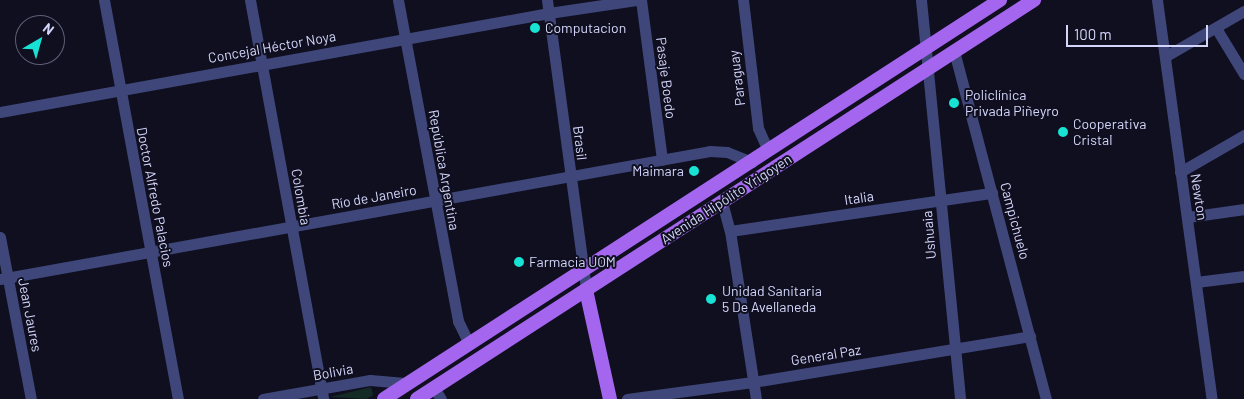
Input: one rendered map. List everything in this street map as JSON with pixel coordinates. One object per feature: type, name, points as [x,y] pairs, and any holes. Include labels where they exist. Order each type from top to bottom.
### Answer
[{"type":"main road","name":"Avenida Hipólito Yrigoyen","points":[[384,399],[1000,0]]},
{"type":"main road","name":"Avenida Hipólito Yrigoyen","points":[[417,399],[437,394],[586,290],[1034,0]]},
{"type":"main road","points":[[586,290],[610,399]]},
{"type":"street","name":"Doctor Alfredo Palacios","points":[[104,0],[178,399]]},
{"type":"street","name":"Colombia","points":[[250,0],[322,394]]},
{"type":"street","name":"República Argentina","points":[[398,0],[434,202],[458,321],[469,344]]},
{"type":"street","name":"Brasil","points":[[547,0],[582,272],[586,290]]},
{"type":"street","name":"Concejal Héctor Noya","points":[[0,112],[549,13],[636,0]]},
{"type":"street","name":"Pasaje Boedo","points":[[641,0],[662,160]]},
{"type":"street","name":"Paraguay","points":[[743,0],[758,128],[768,150]]},
{"type":"street","name":"Ushuaia","points":[[921,0],[960,399]]},
{"type":"street","name":"Newton","points":[[1157,0],[1212,399]]},
{"type":"street","points":[[1166,56],[1244,12]]},
{"type":"street","points":[[1216,28],[1244,74]]},
{"type":"street","name":"Campichuelo","points":[[954,51],[1046,399]]},
{"type":"street","points":[[1180,172],[1244,135]]},
{"type":"street","name":"Río de Janeiro","points":[[4,279],[570,178],[710,151],[728,152],[752,162]]},
{"type":"street","name":"Italia","points":[[730,231],[941,202],[992,193]]},
{"type":"street","points":[[722,202],[730,231],[756,399]]},
{"type":"street","points":[[1188,217],[1244,209]]},
{"type":"street","name":"Jean Jaures","points":[[0,238],[4,279],[31,399]]},
{"type":"street","points":[[1196,282],[1244,276]]},
{"type":"street","name":"General Paz","points":[[626,399],[753,382],[1030,336]]},
{"type":"street","name":"Bolivia","points":[[263,399],[322,394],[370,380],[408,383]]},
{"type":"green space","points":[[371,387],[373,395],[367,399],[330,397]]},
{"type":"place","name":"Computacion","points":[[535,28]]},
{"type":"place","name":"Policlínica Privada Piñeyro","points":[[954,103]]},
{"type":"place","name":"Cooperativa Cristal","points":[[1063,132]]},
{"type":"place","name":"Maimara","points":[[694,171]]},
{"type":"place","name":"Farmacia UOM","points":[[519,262]]},
{"type":"place","name":"Unidad Sanitaria 5 De Avellaneda","points":[[711,299]]}]
